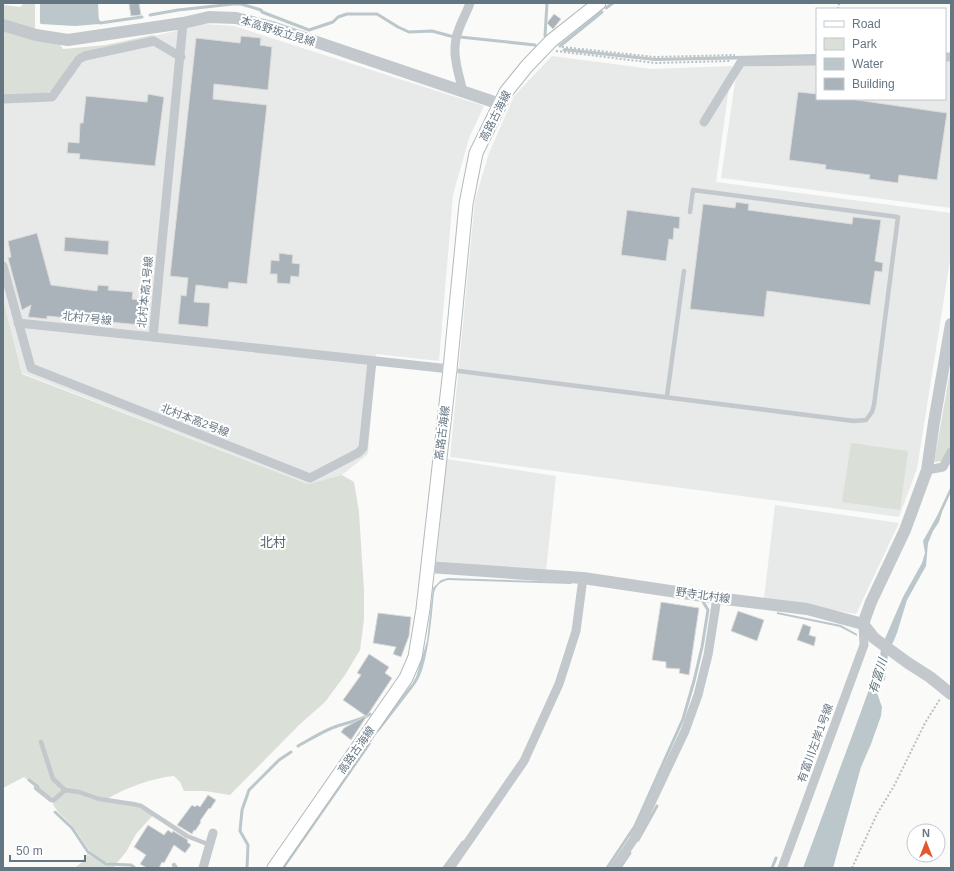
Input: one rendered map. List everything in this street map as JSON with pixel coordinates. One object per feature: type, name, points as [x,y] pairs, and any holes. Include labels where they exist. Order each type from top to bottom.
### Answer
[{"type":"main road","name":"高路古海線","points":[[274,868],[406,678],[417,649],[429,567],[435,490],[450,369],[466,204],[476,152],[510,86],[551,41],[599,3]]},
{"type":"street","points":[[463,92],[454,53],[459,28],[470,3]]},
{"type":"street","name":"本高野坂立見線","points":[[3,25],[36,35],[68,40],[183,23],[209,17],[236,18],[272,27],[500,104]]},
{"type":"street","name":"北村本高1号線","points":[[183,23],[181,57],[153,337],[450,369]]},
{"type":"street","points":[[3,99],[52,97],[79,59],[85,56],[154,41],[181,57]]},
{"type":"street","points":[[704,122],[741,59],[816,61]]},
{"type":"street","name":"北村本高2号線","points":[[3,266],[30,368],[310,478],[358,453],[364,448],[372,361]]},
{"type":"street","name":"北村7号線","points":[[18,323],[153,337]]},
{"type":"street","points":[[948,691],[874,638],[863,624],[905,530],[927,470],[951,324]]},
{"type":"street","points":[[927,470],[943,467],[951,452]]},
{"type":"street","name":"野寺北村線","points":[[429,567],[583,578],[717,598],[807,609],[863,624]]},
{"type":"street","points":[[450,868],[524,761],[559,684],[576,631],[583,578]]},
{"type":"street","points":[[614,868],[634,839],[685,731],[698,695],[708,655],[717,598]]},
{"type":"street","name":"有富川左岸1号線","points":[[782,868],[864,645],[863,624]]},
{"type":"street","points":[[203,868],[213,833]]},
{"type":"lane","points":[[450,369],[854,421],[866,420],[872,412],[874,405],[898,217],[693,190],[690,212]]},
{"type":"lane","points":[[667,396],[684,271]]},
{"type":"lane","points":[[41,742],[53,778],[65,790],[79,792],[98,799],[141,806],[187,836],[210,845]]},
{"type":"lane","points":[[36,788],[51,800],[54,800],[65,790]]},
{"type":"path","points":[[545,48],[565,47],[655,57],[741,59]]},
{"type":"path","points":[[545,48],[561,52],[654,63],[738,61],[741,59]]},
{"type":"path","points":[[852,868],[877,814],[894,786],[925,723],[948,691]]},
{"type":"shaded area","points":[[204,24],[234,26],[484,106],[469,138],[453,195],[439,361],[376,354],[368,454],[342,475],[308,484],[22,373],[3,299],[3,96],[72,62],[76,55]]},
{"type":"shaded area","points":[[552,56],[652,69],[732,66],[716,182],[951,213],[951,254],[917,469],[899,517],[450,457],[475,200],[489,153],[514,96]]},
{"type":"shaded area","points":[[946,61],[951,61],[951,208],[721,178],[735,82],[741,67],[816,65],[816,100],[946,100]]},
{"type":"shaded area","points":[[447,459],[556,476],[546,571],[436,561]]},
{"type":"shaded area","points":[[775,505],[899,523],[856,614],[764,598]]},
{"type":"green space","points":[[24,3],[35,3],[35,30],[3,20],[3,5],[20,7]]},
{"type":"green space","points":[[3,30],[59,43],[63,49],[106,45],[153,35],[156,36],[76,55],[53,89],[45,94],[3,96]]},
{"type":"green space","points":[[3,299],[22,374],[308,484],[342,475],[354,482],[359,512],[364,591],[364,619],[360,650],[345,675],[325,702],[299,725],[230,795],[205,791],[184,791],[180,782],[174,776],[139,784],[107,799],[67,789],[58,783],[46,765],[62,790],[53,799],[51,799],[24,777],[3,788]]},
{"type":"green space","points":[[951,366],[951,448],[943,461],[934,462]]},
{"type":"green space","points":[[851,443],[908,451],[900,510],[842,502]]},
{"type":"green space","points":[[63,792],[135,806],[153,815],[136,834],[126,852],[116,864],[107,862],[94,856],[73,827],[54,806],[52,802]]},
{"type":"green space","points":[[87,854],[106,865],[115,866],[114,868],[75,868],[82,862]]},
{"type":"water","points":[[40,3],[98,3],[99,24],[75,26],[41,24]]},
{"type":"water","points":[[564,48],[656,58],[816,54],[816,58],[655,61],[562,51]]},
{"type":"water","name":"有富川","points":[[951,486],[951,492],[939,522],[928,543],[926,566],[907,600],[897,633],[888,654],[885,679],[884,681],[881,681],[877,693],[882,707],[881,716],[861,767],[833,868],[803,868],[880,659],[881,648],[903,597],[922,563],[925,553],[923,541]]},
{"type":"water","points":[[448,578],[572,582],[571,584],[448,580],[441,583],[437,586],[434,593],[425,661],[421,674],[415,684],[409,689],[416,677],[427,641],[433,588],[441,580]]},
{"type":"water","points":[[777,612],[841,625],[857,634],[857,636],[840,627],[777,614]]},
{"type":"building","points":[[139,3],[141,15],[131,16],[129,4]]},
{"type":"building","points":[[554,14],[561,19],[553,29],[547,23]]},
{"type":"building","points":[[241,36],[261,38],[260,45],[272,47],[268,90],[214,84],[213,99],[267,105],[247,284],[229,282],[228,289],[196,285],[194,302],[210,303],[208,327],[178,324],[181,295],[186,296],[188,278],[170,276],[196,38],[240,43]]},
{"type":"building","points":[[798,92],[816,94],[816,100],[857,100],[947,113],[937,180],[899,175],[898,183],[869,179],[870,175],[825,169],[826,165],[789,160]]},
{"type":"building","points":[[148,94],[164,97],[155,166],[79,159],[80,154],[67,153],[68,142],[79,143],[80,123],[83,123],[86,96],[147,102]]},
{"type":"building","points":[[736,202],[749,204],[748,210],[852,224],[853,217],[881,220],[875,261],[883,263],[882,272],[875,271],[870,305],[767,291],[764,317],[690,309],[703,204],[735,208]]},
{"type":"building","points":[[627,210],[680,217],[679,229],[674,228],[673,240],[669,239],[666,261],[621,255]]},
{"type":"building","points":[[37,233],[51,285],[97,291],[98,285],[109,286],[108,290],[133,292],[132,299],[144,300],[141,325],[47,316],[47,319],[28,317],[31,305],[22,310],[8,258],[11,257],[8,241]]},
{"type":"building","points":[[65,237],[109,241],[108,255],[64,251]]},
{"type":"building","points":[[279,253],[293,255],[292,263],[300,264],[299,277],[291,276],[290,284],[277,283],[277,274],[270,274],[271,260],[279,261]]},
{"type":"building","points":[[661,602],[699,608],[689,675],[679,673],[680,669],[666,668],[666,662],[652,660]]},
{"type":"building","points":[[738,611],[764,620],[757,641],[731,631]]},
{"type":"building","points":[[378,613],[411,617],[409,636],[401,657],[393,654],[396,647],[373,643]]},
{"type":"building","points":[[803,624],[811,627],[809,635],[816,637],[814,646],[797,640]]},
{"type":"building","points":[[369,654],[389,667],[385,673],[392,678],[351,740],[341,732],[344,728],[366,716],[343,700],[361,675],[357,673]]},
{"type":"building","points":[[208,795],[216,800],[192,834],[177,825],[192,805],[195,807],[197,805],[200,807]]},
{"type":"building","points":[[148,825],[164,835],[168,830],[172,833],[173,831],[188,840],[187,842],[191,845],[185,853],[174,845],[164,863],[162,862],[159,868],[147,868],[140,864],[146,855],[134,847]]},
{"type":"waterway","points":[[545,36],[547,3]]},
{"type":"waterway","points":[[606,8],[613,3]]},
{"type":"waterway","points":[[150,15],[178,10],[241,4],[261,10],[262,12],[309,30],[333,22],[338,17],[347,14],[377,14],[409,32],[432,31],[454,37]]},
{"type":"waterway","points":[[560,46],[602,12]]},
{"type":"waterway","points":[[96,18],[100,23],[142,17]]},
{"type":"waterway","points":[[460,37],[535,45]]},
{"type":"waterway","points":[[607,868],[635,826],[683,719],[702,647],[708,610],[702,600]]},
{"type":"waterway","points":[[378,730],[412,686]]},
{"type":"waterway","points":[[298,746],[336,726],[370,714]]},
{"type":"waterway","points":[[283,868],[369,744]]},
{"type":"waterway","points":[[247,868],[248,845],[240,831],[242,810],[249,790],[279,760],[291,752]]},
{"type":"waterway","points":[[29,780],[38,787]]},
{"type":"waterway","points":[[638,840],[657,806]]},
{"type":"waterway","points":[[55,812],[72,828],[88,852],[106,864],[131,865],[135,868]]},
{"type":"waterway","points":[[444,868],[463,842]]},
{"type":"waterway","points":[[620,868],[630,853]]},
{"type":"waterway","points":[[772,868],[776,858]]},
{"type":"district","name":"北村","points":[[273,542]]}]
